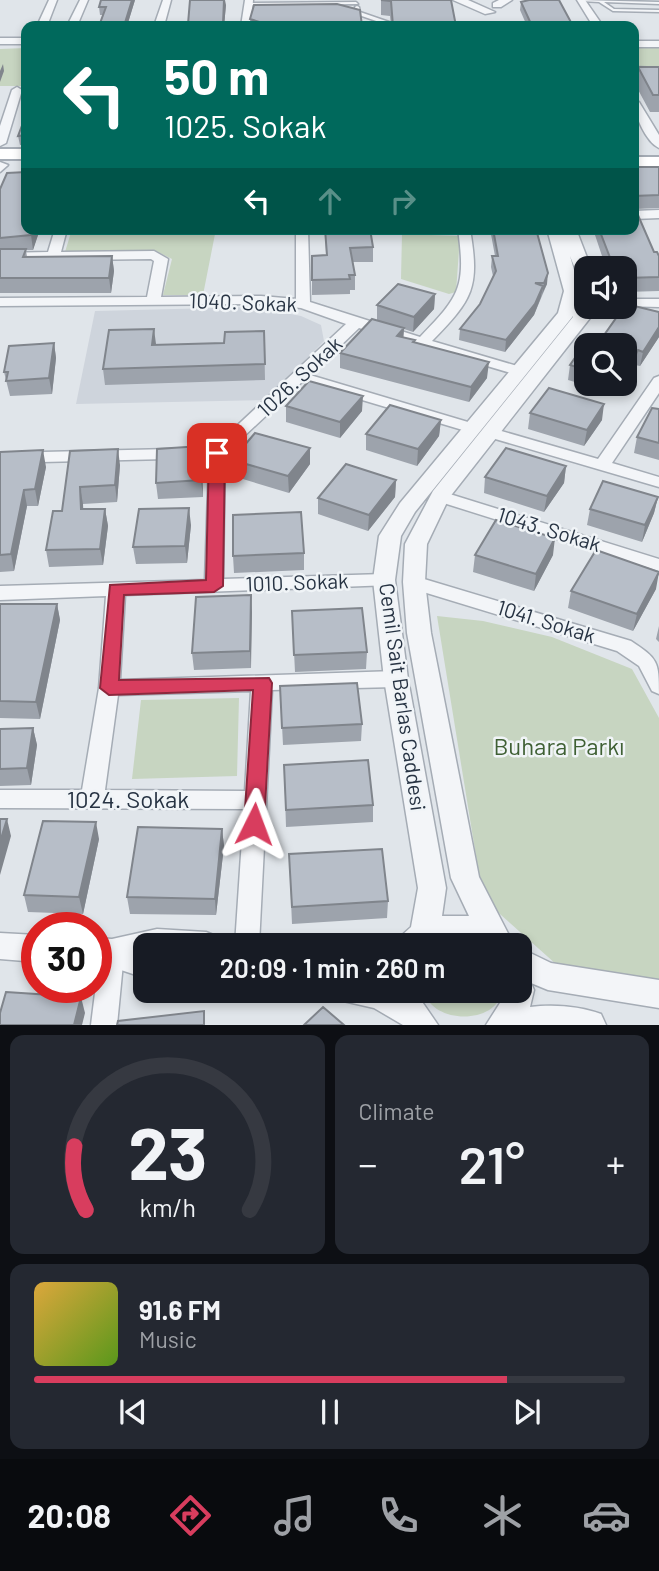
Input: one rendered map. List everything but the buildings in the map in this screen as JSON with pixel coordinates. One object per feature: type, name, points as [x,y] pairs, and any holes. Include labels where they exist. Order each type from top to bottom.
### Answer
[{"type":"main road","points":[[639,152],[659,152]]},
{"type":"main road","points":[[0,163],[21,156]]},
{"type":"main road","points":[[639,162],[659,162]]},
{"type":"main road","points":[[0,163],[21,165]]},
{"type":"street","points":[[44,21],[53,0]]},
{"type":"street","points":[[74,21],[85,0]]},
{"type":"street","points":[[161,21],[167,0]]},
{"type":"street","points":[[458,0],[497,10]]},
{"type":"street","points":[[483,0],[497,10]]},
{"type":"street","points":[[581,0],[595,21]]},
{"type":"street","points":[[0,41],[21,41]]},
{"type":"street","points":[[639,44],[659,44]]},
{"type":"street","points":[[639,70],[659,71]]},
{"type":"street","points":[[0,90],[21,90],[0,143]]},
{"type":"street","points":[[639,111],[659,145]]},
{"type":"street","points":[[639,215],[659,214]]},
{"type":"street","points":[[54,255],[59,235]]},
{"type":"street","points":[[302,235],[303,304]]},
{"type":"street","points":[[423,342],[460,305],[471,269],[465,235]]},
{"type":"street","name":"Cemil Sait Barlas Caddesi","points":[[492,933],[464,877],[419,633],[415,582],[416,544],[440,496],[519,371],[566,314],[572,291],[557,235]]},
{"type":"street","points":[[570,235],[578,256]]},
{"type":"street","points":[[0,257],[154,255],[162,259],[162,265],[153,301]]},
{"type":"street","name":"1040. Sokak","points":[[0,302],[261,300],[303,304],[356,323],[519,371]]},
{"type":"street","points":[[637,303],[659,303]]},
{"type":"street","name":"Cemil Sait Barlas Caddesi","points":[[417,933],[432,888],[396,679],[384,580],[390,536],[407,508],[481,430],[579,319]]},
{"type":"street","name":"1026. Sokak","points":[[217,453],[356,323]]},
{"type":"street","points":[[301,377],[659,482]]},
{"type":"street","points":[[602,466],[652,403],[659,381]]},
{"type":"street","points":[[0,458],[217,453],[214,586]]},
{"type":"street","name":"1043. Sokak","points":[[440,496],[659,565]]},
{"type":"street","name":"1010. Sokak","points":[[0,593],[384,580]]},
{"type":"street","name":"1041. Sokak","points":[[415,582],[624,646],[646,661],[659,686]]},
{"type":"street","points":[[92,800],[109,688],[116,589]]},
{"type":"street","points":[[109,688],[396,679]]},
{"type":"street","points":[[248,933],[262,683]]},
{"type":"street","name":"1024. Sokak","points":[[0,799],[256,800]]},
{"type":"street","points":[[431,933],[439,929],[469,929],[477,933]]},
{"type":"street","points":[[0,946],[21,947]]},
{"type":"street","points":[[112,951],[133,947]]},
{"type":"street","points":[[112,955],[133,961]]},
{"type":"street","points":[[532,968],[548,976],[659,994]]},
{"type":"street","points":[[104,1003],[104,1025]]},
{"type":"street","points":[[394,1003],[413,1015]]},
{"type":"street","points":[[502,1025],[514,1010],[516,1003]]},
{"type":"street","points":[[508,1025],[546,1020],[590,1025]]},
{"type":"lane","points":[[581,0],[659,3]]},
{"type":"lane","points":[[247,5],[356,2],[358,13],[381,21]]},
{"type":"lane","points":[[601,2],[613,10],[659,11]]},
{"type":"lane","points":[[247,5],[357,10]]},
{"type":"shaded area","points":[[255,307],[301,316],[321,325],[324,341],[267,400],[76,404],[95,311]]},
{"type":"green space","points":[[639,46],[659,46],[659,67],[639,67]]},
{"type":"green space","points":[[21,48],[21,86],[0,86],[0,49]]},
{"type":"green space","points":[[70,235],[215,235],[203,295],[163,295],[172,259],[156,251],[65,252]]},
{"type":"green space","points":[[402,235],[460,236],[456,292],[449,294],[401,279]]},
{"type":"green space","name":"Buhara Parkı","points":[[437,616],[483,621],[552,637],[632,669],[659,718],[659,983],[557,965],[532,943],[532,933],[521,933],[483,899]]},
{"type":"green space","points":[[239,698],[237,776],[132,779],[141,700]]},
{"type":"green space","points":[[430,1003],[497,1003],[477,1015],[451,1015]]},
{"type":"route","points":[[217,453],[214,586],[116,589],[109,688],[262,683],[254,824]]}]
